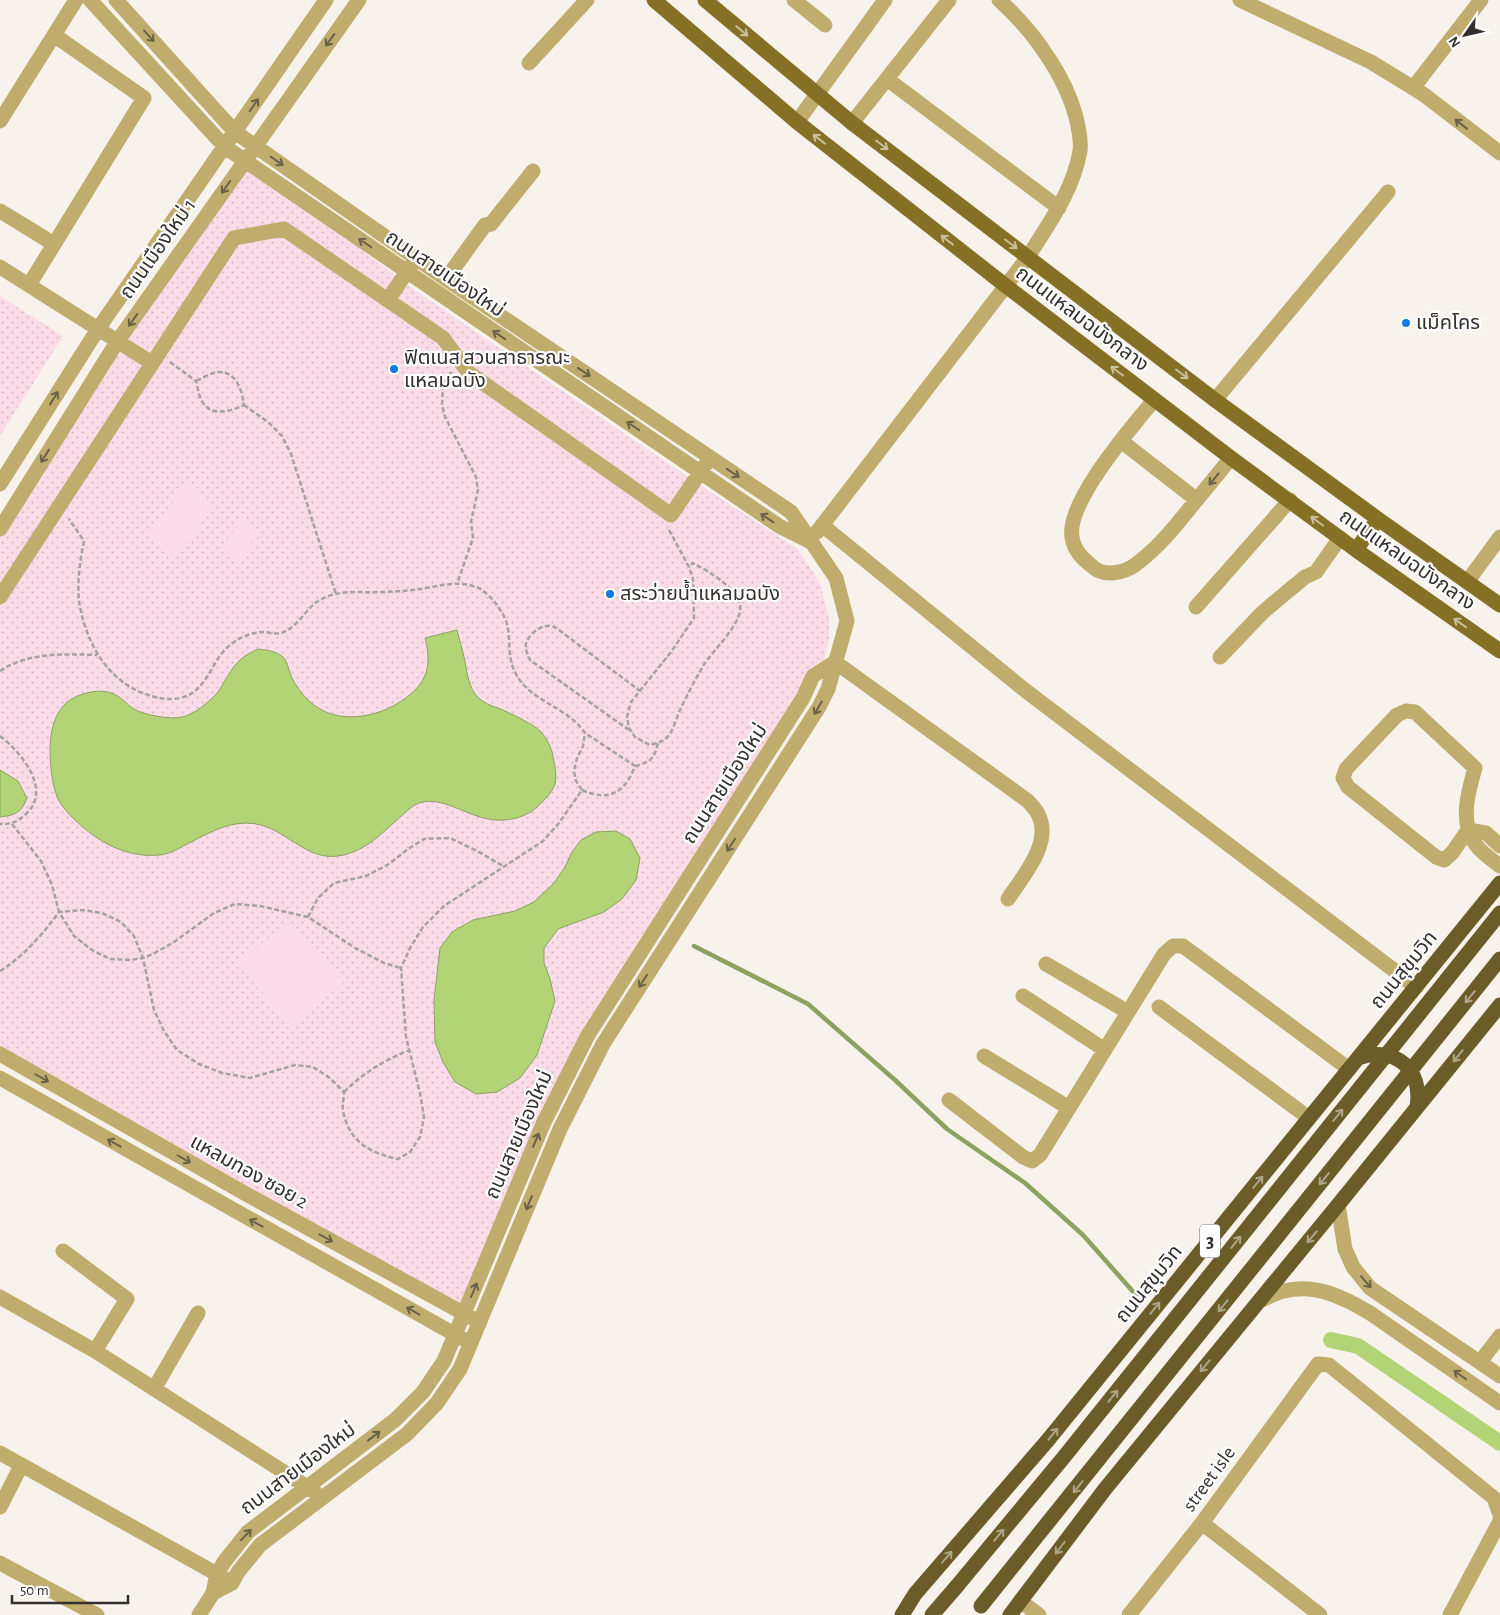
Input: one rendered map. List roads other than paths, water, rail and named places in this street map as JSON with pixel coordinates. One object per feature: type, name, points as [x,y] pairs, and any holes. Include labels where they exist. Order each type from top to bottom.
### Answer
[{"type":"highway","name":"ถนนสุขุมวิท","points":[[902,1615],[915,1594],[1048,1440],[1500,883]]},
{"type":"highway","name":"ถนนสุขุมวิท","points":[[932,1615],[1064,1457],[1500,913]]},
{"type":"highway","points":[[978,1610],[1500,959]]},
{"type":"highway","points":[[1010,1615],[1105,1489],[1500,1005]]},
{"type":"highway","points":[[1354,1063],[1368,1054],[1390,1056],[1399,1060],[1408,1067],[1414,1076],[1418,1091],[1417,1107]]},
{"type":"main road","name":"ถนนแหลมฉบังกลาง","points":[[654,0],[798,122],[1154,400],[1356,550],[1500,651]]},
{"type":"main road","name":"ถนนแหลมฉบังกลาง","points":[[705,0],[852,123],[1028,257],[1216,400],[1378,519],[1500,605]]},
{"type":"main road","points":[[1356,550],[1378,519]]},
{"type":"street","points":[[0,121],[76,0]]},
{"type":"street","name":"ถนนสายเมืองใหม่","points":[[90,0],[225,147],[779,526],[810,542]]},
{"type":"street","name":"ถนนสายเมืองใหม่","points":[[116,0],[235,132],[446,279],[791,512],[836,578],[847,621],[828,689],[819,707],[603,1044],[566,1117],[460,1369],[437,1403],[406,1434],[260,1545],[238,1572],[232,1583],[213,1593]]},
{"type":"street","name":"ถนนเมืองใหม่ 1","points":[[0,484],[98,329],[326,0]]},
{"type":"street","name":"ถนนเมืองใหม่ 1","points":[[0,529],[117,342],[359,0]]},
{"type":"street","points":[[529,63],[587,0]]},
{"type":"street","points":[[794,0],[825,26]]},
{"type":"street","points":[[798,122],[885,0]]},
{"type":"street","points":[[852,123],[949,0]]},
{"type":"street","points":[[810,542],[1028,257],[1059,208],[1074,178],[1081,149],[1077,116],[1061,79],[1038,43],[999,0]]},
{"type":"street","points":[[1240,0],[1371,62],[1413,88],[1500,154]]},
{"type":"street","points":[[1413,88],[1481,0]]},
{"type":"street","points":[[29,285],[144,98],[54,35]]},
{"type":"street","points":[[887,79],[1059,208]]},
{"type":"street","points":[[446,279],[485,225],[491,224],[533,171]]},
{"type":"street","points":[[1216,400],[1388,192]]},
{"type":"street","points":[[0,211],[54,244]]},
{"type":"street","points":[[0,597],[234,238],[284,229],[443,338],[469,373],[671,515],[710,458]]},
{"type":"street","points":[[388,300],[416,258]]},
{"type":"street","points":[[0,267],[117,342],[155,358]]},
{"type":"street","points":[[1154,400],[1121,440],[1091,482],[1074,517],[1072,537],[1079,555],[1098,571],[1113,573],[1134,566],[1163,541],[1231,458]]},
{"type":"street","points":[[1121,440],[1197,500]]},
{"type":"street","points":[[1196,607],[1290,500]]},
{"type":"street","points":[[822,525],[1026,691],[1416,987]]},
{"type":"street","points":[[1468,582],[1500,537]]},
{"type":"street","points":[[1220,657],[1269,607],[1306,576],[1316,572],[1340,538]]},
{"type":"street","points":[[835,662],[1028,801],[1038,814],[1041,840],[1037,855],[1008,900]]},
{"type":"street","name":"ถนนสายเมืองใหม่","points":[[199,1615],[213,1593],[217,1574],[224,1562],[248,1532],[395,1420],[423,1392],[444,1361],[550,1109],[588,1035],[803,698],[813,676],[835,662]]},
{"type":"street","points":[[1468,830],[1452,853],[1444,860],[1436,856],[1348,787],[1343,778],[1346,769],[1397,715],[1406,711],[1415,712],[1475,768],[1467,795],[1468,830],[1476,846],[1500,866]]},
{"type":"street","points":[[746,788],[761,798]]},
{"type":"street","points":[[1468,830],[1486,833],[1500,846]]},
{"type":"street","points":[[949,1100],[1032,1161],[1040,1155],[1164,954],[1173,946],[1183,946],[1354,1063]]},
{"type":"street","points":[[1046,964],[1128,1012]]},
{"type":"street","points":[[1023,996],[1105,1050]]},
{"type":"street","points":[[1159,1006],[1309,1118]]},
{"type":"street","name":"แหลมทอง ซอย 2","points":[[0,1054],[246,1194],[480,1322]]},
{"type":"street","points":[[984,1056],[1069,1108]]},
{"type":"street","name":"แหลมทอง ซอย 2","points":[[0,1078],[471,1343]]},
{"type":"street","points":[[61,1112],[69,1094]]},
{"type":"street","points":[[550,1109],[566,1117]]},
{"type":"street","points":[[1338,1205],[1345,1249],[1353,1267],[1370,1288],[1500,1376]]},
{"type":"street","points":[[63,1251],[127,1299],[95,1351]]},
{"type":"street","points":[[1258,1301],[1284,1291],[1307,1288],[1331,1293],[1370,1313],[1500,1403]]},
{"type":"street","points":[[0,1297],[95,1351],[323,1498]]},
{"type":"street","points":[[154,1389],[198,1313]]},
{"type":"street","points":[[1480,1362],[1500,1336]]},
{"type":"street","name":"street isle","points":[[1129,1615],[1202,1523],[1318,1364],[1329,1365],[1494,1498],[1500,1515]]},
{"type":"street","points":[[0,1453],[232,1583]]},
{"type":"street","points":[[0,1507],[21,1466]]},
{"type":"street","points":[[1450,1615],[1500,1520]]},
{"type":"street","points":[[1202,1523],[1320,1615]]},
{"type":"street","points":[[0,1563],[97,1615]]},
{"type":"street","points":[[1020,1601],[1038,1615]]},
{"type":"waterway","points":[[694,946],[808,1004],[895,1080],[947,1129],[1025,1183],[1083,1235],[1136,1295]]},
{"type":"waterway","points":[[1331,1340],[1358,1346],[1500,1443]]},
{"type":"place","name":"แม็คโคร","points":[[1406,323]]},
{"type":"place","name":"ฟิตเนส สวนสาธารณะ แหลมฉบัง","points":[[394,369]]},
{"type":"place","name":"สระว่ายน้ำแหลมฉบัง","points":[[610,594]]}]
